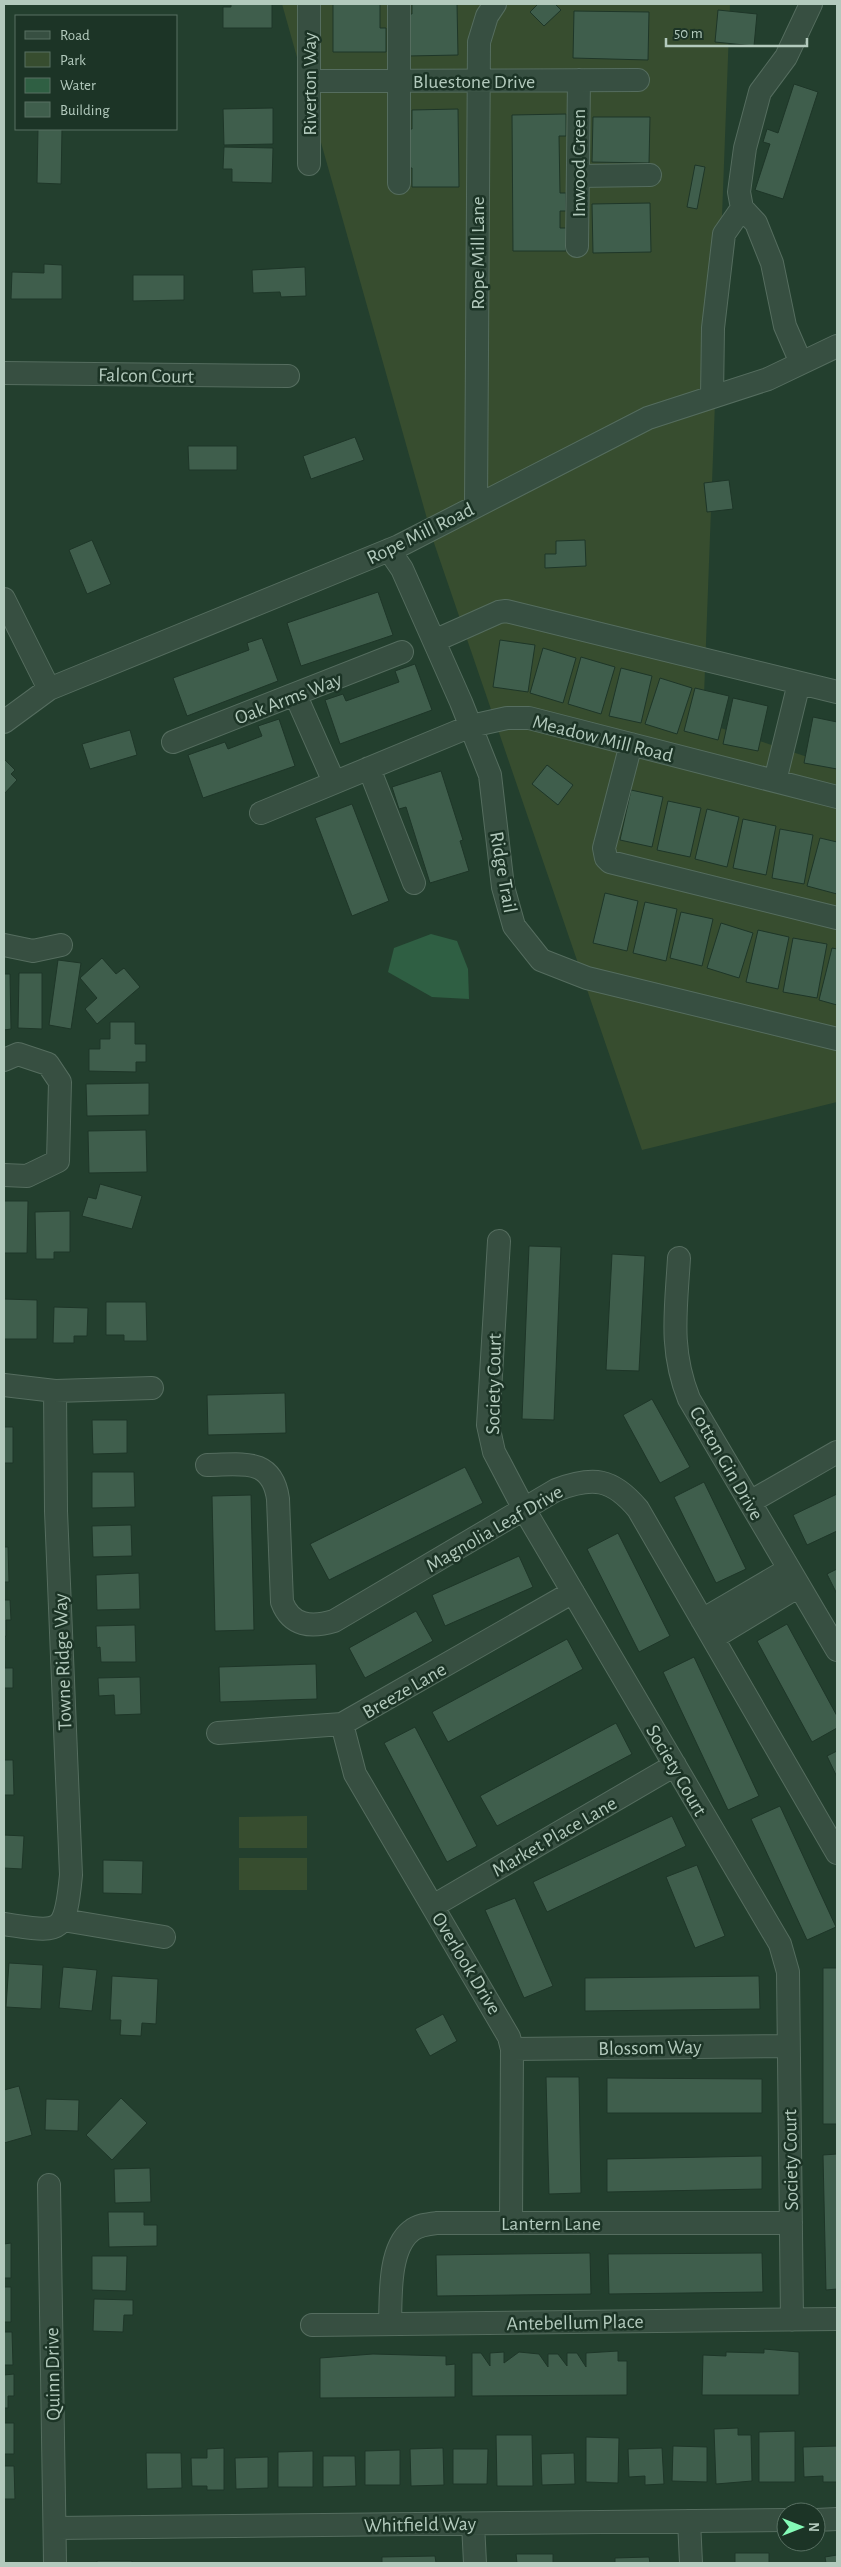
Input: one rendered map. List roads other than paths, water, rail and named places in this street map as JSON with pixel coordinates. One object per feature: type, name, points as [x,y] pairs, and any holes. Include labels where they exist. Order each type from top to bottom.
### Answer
[{"type":"street","name":"Riverton Way","points":[[310,4],[310,164]]},
{"type":"street","points":[[399,4],[400,183]]},
{"type":"street","name":"Rope Mill Lane","points":[[476,506],[479,42],[487,16],[495,4]]},
{"type":"street","points":[[801,363],[785,326],[772,263],[756,223],[742,208],[739,192],[745,148],[760,92],[786,57],[812,4]]},
{"type":"street","name":"Inwood Green","points":[[577,246],[579,80]]},
{"type":"street","name":"Bluestone Drive","points":[[310,81],[638,80]]},
{"type":"street","points":[[578,176],[650,175]]},
{"type":"street","points":[[712,397],[713,328],[724,234],[742,208]]},
{"type":"street","name":"Rope Mill Road","points":[[4,722],[49,688],[389,550],[648,418],[768,379],[837,346]]},
{"type":"street","name":"Falcon Court","points":[[4,373],[288,376]]},
{"type":"street","name":"Ridge Trail","points":[[389,550],[402,569],[471,726],[490,775],[503,887],[514,926],[541,960],[587,978],[837,1039]]},
{"type":"street","points":[[4,599],[49,688]]},
{"type":"street","points":[[434,641],[506,610],[837,692]]},
{"type":"street","name":"Oak Arms Way","points":[[173,742],[296,696],[402,652]]},
{"type":"street","points":[[775,781],[799,682]]},
{"type":"street","points":[[296,696],[334,782]]},
{"type":"street","name":"Meadow Mill Road","points":[[261,813],[471,726],[507,718],[529,718],[837,797]]},
{"type":"street","points":[[631,744],[604,848],[606,858],[610,862],[837,918]]},
{"type":"street","points":[[368,768],[414,883]]},
{"type":"street","points":[[4,944],[33,951],[61,946]]},
{"type":"street","points":[[4,1060],[18,1054],[48,1064],[60,1082],[58,1160],[27,1176],[4,1175]]},
{"type":"street","name":"Society Court","points":[[499,1241],[488,1424],[494,1452],[524,1508],[785,1957],[788,1972],[792,2320]]},
{"type":"street","name":"Cotton Gin Drive","points":[[679,1258],[674,1346],[680,1377],[689,1398],[837,1650]]},
{"type":"street","points":[[4,1385],[55,1391],[152,1388]]},
{"type":"street","name":"Towne Ridge Way","points":[[55,1391],[56,1511],[71,1876],[67,1911],[63,1920]]},
{"type":"street","points":[[750,1502],[837,1452]]},
{"type":"street","name":"Magnolia Leaf Drive","points":[[207,1465],[253,1465],[262,1468],[274,1481],[278,1499],[282,1602],[286,1614],[305,1624],[319,1626],[334,1621],[556,1490],[573,1484],[600,1482],[614,1487],[625,1494],[638,1509],[837,1853]]},
{"type":"street","points":[[708,1629],[794,1577]]},
{"type":"street","name":"Breeze Lane","points":[[218,1733],[342,1724],[573,1592]]},
{"type":"street","name":"Overlook Drive","points":[[342,1724],[355,1774],[503,2023],[512,2049],[511,2223]]},
{"type":"street","name":"Market Place Lane","points":[[433,1906],[675,1765]]},
{"type":"street","points":[[4,1924],[37,1930],[52,1929],[63,1920],[164,1937]]},
{"type":"street","name":"Blossom Way","points":[[512,2049],[788,2046]]},
{"type":"street","name":"Quinn Drive","points":[[49,2185],[55,2563]]},
{"type":"street","name":"Lantern Lane","points":[[390,2324],[392,2274],[402,2242],[410,2231],[422,2225],[437,2223],[791,2223]]},
{"type":"street","name":"Antebellum Place","points":[[312,2325],[837,2319]]},
{"type":"street","name":"Whitfield Way","points":[[55,2528],[776,2520]]},
{"type":"street","points":[[689,2521],[691,2563]]},
{"type":"street","points":[[473,2524],[475,2563]]},
{"type":"water","points":[[431,934],[457,941],[468,969],[469,999],[432,997],[388,972],[394,948]]}]
